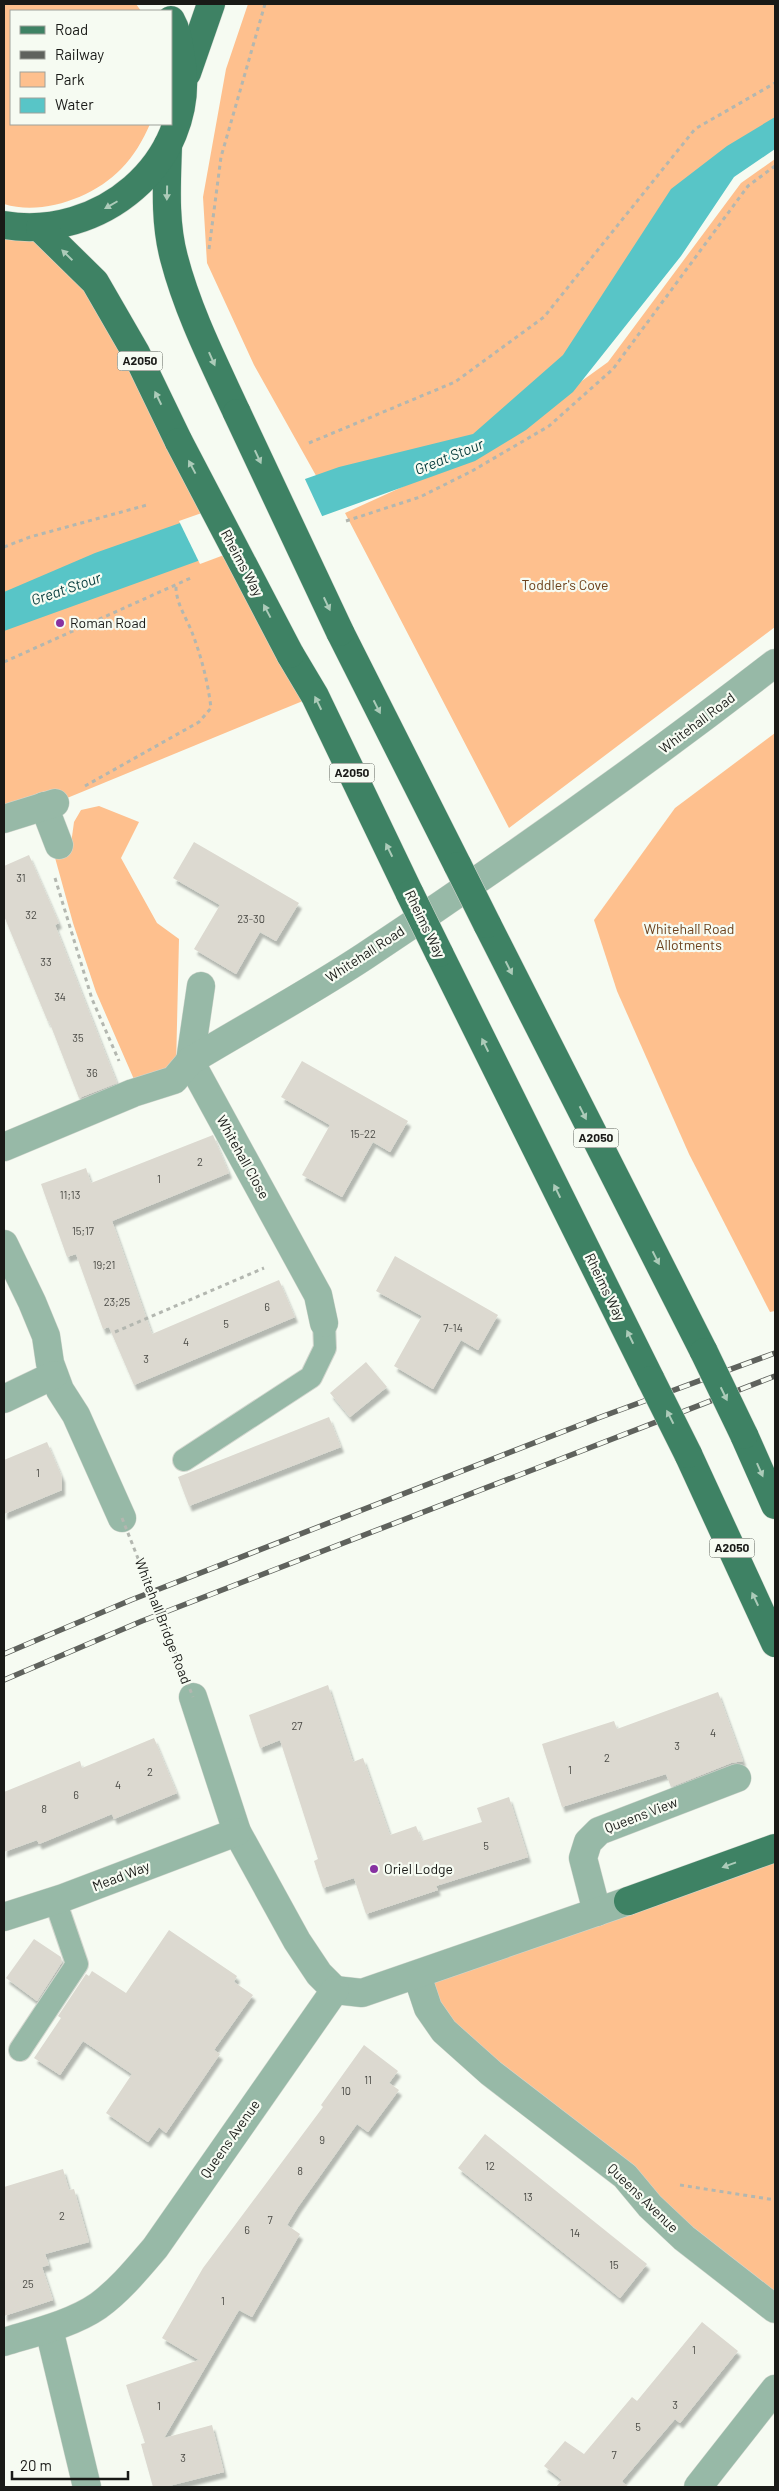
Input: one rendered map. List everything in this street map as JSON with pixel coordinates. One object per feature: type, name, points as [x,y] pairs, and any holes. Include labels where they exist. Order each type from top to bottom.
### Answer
[{"type":"main road","points":[[4,225],[40,228],[79,221],[115,204],[145,178],[168,145],[179,115],[184,82],[210,4]]},
{"type":"main road","points":[[172,22],[177,32],[184,82]]},
{"type":"main road","name":"A2050","points":[[168,145],[166,211],[173,257],[192,314],[340,632],[704,1352],[775,1505]]},
{"type":"main road","name":"Rheims Way","points":[[40,228],[95,282],[136,353],[179,442],[290,654],[315,696],[439,953],[688,1454],[775,1643]]},
{"type":"main road","points":[[628,1901],[775,1848]]},
{"type":"street","name":"Whitehall Road","points":[[4,1146],[133,1093],[174,1080],[190,1061],[372,951],[576,811],[688,730],[775,663]]},
{"type":"street","points":[[4,819],[50,805],[56,857]]},
{"type":"street","points":[[190,1061],[201,986]]},
{"type":"street","name":"Whitehall Close","points":[[190,1061],[318,1295],[324,1323]]},
{"type":"street","points":[[4,1244],[46,1336],[50,1363],[60,1390],[76,1415],[122,1518]]},
{"type":"street","points":[[4,1399],[54,1375]]},
{"type":"street","name":"Whitehall Bridge Road","points":[[193,1697],[237,1832],[297,1941],[319,1974],[335,1990]]},
{"type":"street","name":"Queens View","points":[[597,1912],[583,1858],[588,1842],[599,1831],[737,1778]]},
{"type":"street","name":"Mead Way","points":[[4,1917],[55,1900],[237,1832]]},
{"type":"street","points":[[335,1990],[362,1993],[628,1901]]},
{"type":"street","name":"Queens Avenue","points":[[417,1975],[428,2008],[444,2031],[491,2073],[625,2176],[650,2206],[684,2238],[775,2309]]},
{"type":"street","name":"Queens Avenue","points":[[4,2342],[49,2328],[96,2307],[128,2280],[155,2248],[335,1990]]},
{"type":"street","points":[[49,2328],[87,2487]]},
{"type":"street","points":[[698,2487],[775,2389]]},
{"type":"lane","points":[[184,1460],[310,1377],[325,1348],[324,1323]]},
{"type":"lane","points":[[20,2050],[77,1964],[55,1900]]},
{"type":"path","points":[[209,254],[213,206],[221,157],[264,4]]},
{"type":"path","points":[[309,443],[455,382],[544,317],[695,129],[775,83]]},
{"type":"path","points":[[346,521],[420,497],[472,471],[549,426],[613,369],[748,186],[775,166]]},
{"type":"path","points":[[4,547],[30,537],[147,505]]},
{"type":"path","points":[[4,662],[194,577]]},
{"type":"path","points":[[50,805],[200,722],[211,708],[207,680],[193,634],[176,594],[176,584]]},
{"type":"path","points":[[56,857],[92,999],[133,1093]]},
{"type":"path","points":[[115,1332],[296,1252]]},
{"type":"path","name":"Whitehall Bridge Road","points":[[122,1518],[193,1697]]},
{"type":"path","points":[[625,2176],[775,2200]]},
{"type":"green space","points":[[4,4],[136,4],[140,10],[10,10],[10,125],[150,125],[130,159],[110,179],[97,188],[67,202],[51,206],[35,208],[4,204]]},
{"type":"green space","points":[[248,4],[775,4],[775,131],[659,252],[489,441],[328,497],[254,365],[207,263],[203,197],[226,69]]},
{"type":"green space","name":"Toddler's Cove","points":[[775,159],[775,627],[509,828],[345,513],[455,463],[500,440],[608,362],[741,183]]},
{"type":"green space","points":[[4,225],[40,228],[95,282],[315,696],[55,803],[4,819]]},
{"type":"green space","name":"Whitehall Road Allotments","points":[[775,733],[775,1311],[770,1312],[689,1154],[617,991],[594,920],[675,808]]},
{"type":"green space","points":[[99,806],[139,822],[121,858],[157,923],[179,939],[176,1067],[136,1084],[96,992],[73,923],[54,854],[71,844],[74,822],[81,810]]},
{"type":"green space","points":[[775,1848],[775,2309],[491,2073],[417,1975]]},
{"type":"water","name":"Great Stour","points":[[775,117],[775,149],[734,177],[681,256],[573,392],[526,430],[475,461],[4,631],[4,592],[95,553],[339,467],[473,434],[563,355],[671,189],[727,146]]},
{"type":"pier","points":[[304,477],[323,518],[200,564],[179,521]]},
{"type":"building","points":[[194,842],[299,903],[276,941],[260,932],[236,974],[194,949],[220,905],[173,878]]},
{"type":"building","points":[[29,855],[59,923],[55,925],[117,1083],[79,1098],[49,1021],[4,916],[4,866]]},
{"type":"building","points":[[302,1061],[408,1121],[390,1152],[373,1142],[342,1197],[302,1175],[330,1125],[281,1097]]},
{"type":"building","points":[[213,1135],[229,1173],[112,1221],[152,1334],[279,1280],[295,1317],[134,1385],[109,1327],[103,1329],[76,1254],[67,1257],[41,1184],[86,1168],[91,1183]]},
{"type":"building","points":[[395,1256],[498,1315],[478,1350],[461,1340],[433,1389],[394,1366],[422,1316],[376,1291]]},
{"type":"building","points":[[366,1362],[387,1387],[350,1417],[330,1393]]},
{"type":"building","points":[[329,1417],[341,1447],[189,1506],[178,1477]]},
{"type":"building","points":[[47,1442],[62,1477],[62,1490],[4,1514],[4,1460]]},
{"type":"building","points":[[328,1685],[353,1762],[363,1758],[390,1835],[416,1826],[422,1841],[482,1822],[477,1808],[509,1797],[528,1857],[436,1886],[438,1890],[366,1914],[354,1878],[323,1888],[314,1861],[318,1859],[280,1740],[260,1748],[249,1715]]},
{"type":"building","points":[[718,1692],[743,1761],[731,1763],[671,1787],[666,1774],[562,1807],[542,1744],[614,1721],[617,1729]]},
{"type":"building","points":[[154,1738],[177,1793],[114,1819],[112,1814],[39,1844],[37,1840],[4,1852],[4,1792],[80,1761],[82,1768]]},
{"type":"building","points":[[169,1930],[237,1976],[234,1982],[253,1995],[214,2050],[220,2054],[166,2133],[159,2127],[148,2142],[106,2113],[132,2074],[83,2041],[60,2075],[34,2058],[61,2018],[58,2016],[86,1974],[89,1976],[92,1971],[126,1993]]},
{"type":"building","points":[[34,1939],[61,1957],[62,1962],[37,2001],[6,1978]]},
{"type":"building","points":[[364,2045],[398,2071],[389,2083],[399,2090],[368,2132],[357,2124],[298,2207],[287,2225],[300,2234],[252,2317],[239,2310],[164,2438],[212,2425],[224,2472],[165,2487],[153,2487],[141,2444],[145,2443],[126,2385],[199,2360],[162,2338],[203,2268],[323,2107],[321,2105]]},
{"type":"building","points":[[485,2134],[647,2264],[620,2298],[458,2168]]},
{"type":"building","points":[[63,2169],[69,2190],[74,2189],[89,2242],[45,2254],[49,2265],[42,2267],[53,2300],[4,2316],[4,2187]]},
{"type":"building","points":[[702,2322],[738,2351],[680,2423],[675,2419],[623,2480],[622,2482],[629,2487],[556,2487],[562,2480],[544,2466],[565,2441],[584,2454],[632,2397],[637,2401]]},
{"type":"railway","points":[[4,1654],[131,1600],[598,1418],[775,1353]]},
{"type":"railway","points":[[4,1680],[142,1621],[775,1376]]},
{"type":"place","name":"Roman Road","points":[[60,623]]},
{"type":"place","name":"Oriel Lodge","points":[[374,1869]]}]
